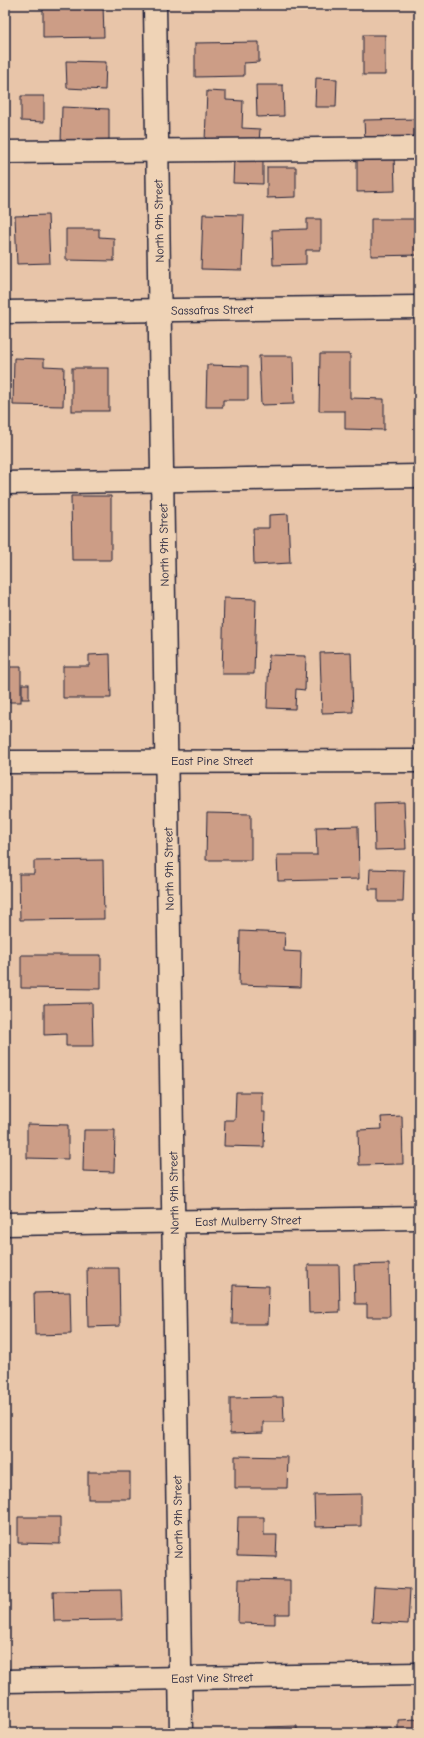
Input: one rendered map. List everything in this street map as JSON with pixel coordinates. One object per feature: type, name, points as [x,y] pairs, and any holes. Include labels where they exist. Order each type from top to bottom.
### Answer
[{"type":"street","name":"North 9th Street","points":[[155,5],[175,1222],[181,1733]]},
{"type":"street","points":[[5,152],[419,148]]},
{"type":"street","name":"Sassafras Street","points":[[5,312],[419,307]]},
{"type":"street","points":[[5,483],[163,479],[419,476]]},
{"type":"street","name":"East Pine Street","points":[[5,762],[419,761]]},
{"type":"street","name":"East Mulberry Street","points":[[5,1224],[419,1218]]},
{"type":"street","name":"East Vine Street","points":[[5,1681],[419,1674]]},
{"type":"building","points":[[43,5],[103,5],[104,37],[43,38]]},
{"type":"building","points":[[363,35],[385,35],[385,75],[363,75]]},
{"type":"building","points":[[259,42],[259,62],[244,63],[244,76],[195,77],[195,43]]},
{"type":"building","points":[[66,61],[106,62],[105,90],[67,88]]},
{"type":"building","points":[[316,78],[337,79],[336,107],[315,107]]},
{"type":"building","points":[[256,85],[283,85],[284,116],[257,117]]},
{"type":"building","points":[[207,91],[226,92],[226,100],[243,101],[242,128],[260,129],[259,142],[205,141]]},
{"type":"building","points":[[21,96],[44,96],[44,122],[21,121]]},
{"type":"building","points":[[62,107],[109,109],[109,144],[61,143]]},
{"type":"building","points":[[419,119],[419,139],[365,141],[364,120]]},
{"type":"building","points":[[394,154],[395,191],[357,192],[357,155]]},
{"type":"building","points":[[234,158],[263,159],[263,184],[233,183]]},
{"type":"building","points":[[267,167],[296,167],[296,197],[267,198]]},
{"type":"building","points":[[5,173],[7,173],[7,194],[5,194]]},
{"type":"building","points":[[203,214],[244,215],[242,270],[201,269]]},
{"type":"building","points":[[48,215],[50,263],[17,264],[15,216]]},
{"type":"building","points":[[307,219],[321,219],[321,250],[306,250],[306,264],[273,265],[272,230],[307,229]]},
{"type":"building","points":[[371,219],[419,219],[419,255],[371,256]]},
{"type":"building","points":[[66,229],[99,229],[99,237],[114,238],[114,261],[66,260]]},
{"type":"building","points":[[320,354],[350,354],[350,398],[384,399],[384,430],[345,429],[345,411],[319,411]]},
{"type":"building","points":[[259,356],[293,356],[294,404],[261,405]]},
{"type":"building","points":[[14,358],[44,359],[44,366],[64,367],[63,406],[13,405]]},
{"type":"building","points":[[207,365],[248,366],[248,400],[223,400],[223,407],[206,407]]},
{"type":"building","points":[[72,368],[109,368],[109,411],[72,411]]},
{"type":"building","points":[[71,496],[111,496],[111,560],[72,560]]},
{"type":"building","points":[[288,514],[290,563],[254,565],[253,528],[269,528],[269,515]]},
{"type":"building","points":[[224,598],[256,599],[254,674],[222,674]]},
{"type":"building","points":[[351,652],[353,712],[322,713],[320,653]]},
{"type":"building","points":[[110,654],[111,698],[63,698],[63,666],[89,666],[89,655]]},
{"type":"building","points":[[269,655],[306,656],[305,690],[296,689],[295,709],[267,708]]},
{"type":"building","points":[[5,667],[21,667],[21,702],[5,702]]},
{"type":"building","points":[[22,684],[29,684],[29,699],[22,699]]},
{"type":"building","points":[[404,802],[406,849],[375,850],[374,803]]},
{"type":"building","points":[[207,813],[251,814],[251,860],[206,860]]},
{"type":"building","points":[[358,826],[359,879],[278,881],[277,855],[317,855],[316,827]]},
{"type":"building","points":[[103,860],[104,919],[20,920],[19,874],[34,874],[34,861]]},
{"type":"building","points":[[370,869],[404,870],[403,902],[378,902],[378,889],[369,889]]},
{"type":"building","points":[[240,931],[285,933],[284,951],[301,952],[300,987],[239,985]]},
{"type":"building","points":[[21,955],[101,955],[101,989],[21,988]]},
{"type":"building","points":[[92,1003],[93,1046],[66,1046],[66,1034],[44,1035],[44,1004]]},
{"type":"building","points":[[236,1092],[262,1092],[262,1112],[265,1112],[264,1147],[224,1146],[225,1120],[235,1120]]},
{"type":"building","points":[[402,1116],[403,1164],[359,1165],[358,1130],[382,1129],[381,1117]]},
{"type":"building","points":[[27,1124],[68,1125],[68,1159],[27,1158]]},
{"type":"building","points":[[84,1130],[115,1130],[114,1172],[83,1171]]},
{"type":"building","points":[[389,1264],[390,1317],[367,1317],[367,1304],[355,1304],[354,1265]]},
{"type":"building","points":[[308,1265],[339,1265],[340,1312],[309,1313]]},
{"type":"building","points":[[87,1268],[119,1268],[120,1326],[88,1327]]},
{"type":"building","points":[[233,1285],[269,1286],[268,1324],[232,1324]]},
{"type":"building","points":[[70,1292],[71,1334],[35,1335],[34,1293]]},
{"type":"building","points":[[283,1397],[284,1422],[263,1422],[263,1433],[230,1434],[230,1398]]},
{"type":"building","points":[[235,1456],[288,1457],[287,1488],[235,1488]]},
{"type":"building","points":[[88,1472],[130,1472],[130,1499],[88,1499]]},
{"type":"building","points":[[361,1494],[361,1526],[315,1527],[314,1495]]},
{"type":"building","points":[[18,1517],[60,1517],[60,1544],[18,1543]]},
{"type":"building","points":[[238,1517],[264,1517],[264,1535],[277,1535],[276,1557],[237,1556]]},
{"type":"building","points":[[239,1579],[290,1580],[290,1614],[275,1614],[275,1624],[238,1623]]},
{"type":"building","points":[[374,1587],[410,1589],[408,1624],[372,1622]]},
{"type":"building","points":[[121,1590],[122,1620],[54,1621],[53,1591]]},
{"type":"building","points":[[419,1719],[419,1733],[398,1733],[398,1720]]},
{"type":"building","points":[[297,1726],[297,1733],[265,1733],[265,1727]]},
{"type":"building","points":[[365,1727],[391,1727],[391,1733],[365,1733]]},
{"type":"building","points":[[318,1729],[351,1730],[351,1733],[318,1733]]}]
